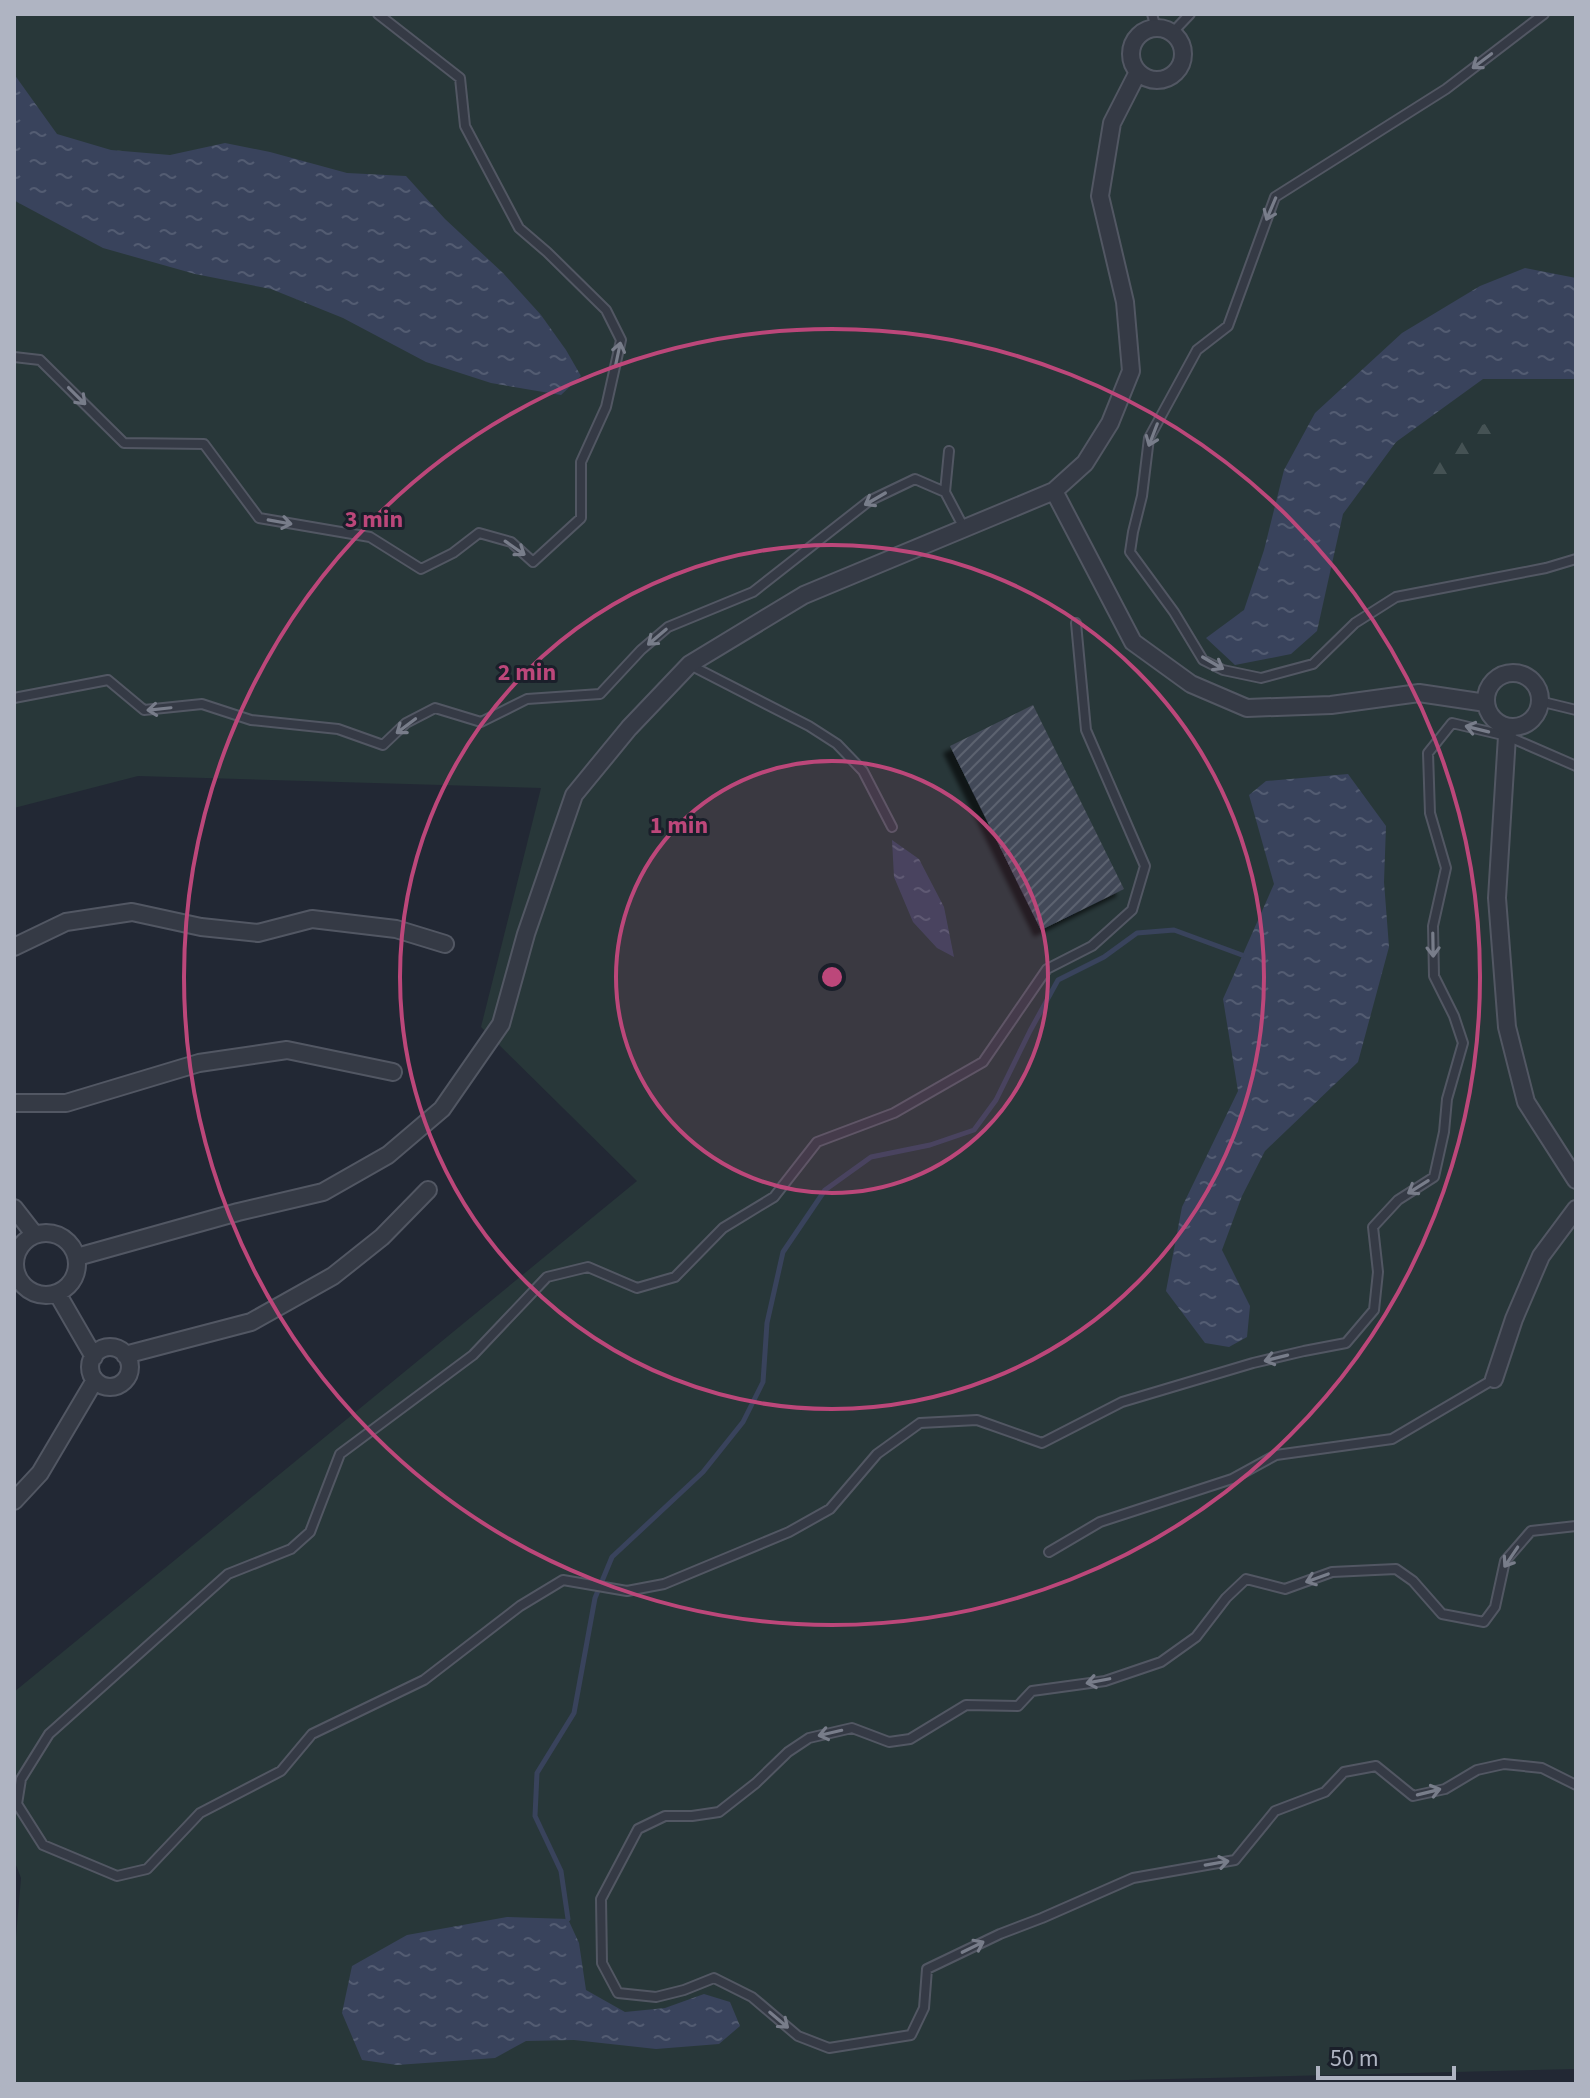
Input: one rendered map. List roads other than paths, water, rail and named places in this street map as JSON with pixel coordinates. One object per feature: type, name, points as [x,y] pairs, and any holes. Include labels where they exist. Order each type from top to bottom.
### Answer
[{"type":"street","points":[[1160,25],[1178,39],[1183,55],[1177,71],[1162,80],[1145,77],[1138,72],[1133,65],[1132,48],[1141,35],[1160,25]]},
{"type":"street","points":[[77,1257],[323,1192],[388,1155],[442,1109],[501,1024],[526,934],[574,795],[629,728],[690,664],[804,595],[1054,491],[1085,463],[1110,423],[1131,371],[1125,302],[1100,196],[1112,123],[1138,72]]},
{"type":"street","points":[[1054,491],[1133,642],[1191,684],[1247,708],[1331,705],[1419,693],[1486,703]]},
{"type":"street","points":[[1508,732],[1533,717],[1538,709],[1538,692],[1520,675],[1503,676],[1490,686],[1486,703],[1494,720],[1508,732],[1497,898],[1507,1027],[1526,1102],[1576,1180]]},
{"type":"street","points":[[14,947],[66,922],[132,912],[201,927],[258,933],[312,919],[396,929],[445,944]]},
{"type":"street","points":[[14,1103],[66,1103],[199,1063],[287,1050],[393,1072]]},
{"type":"street","points":[[125,1355],[251,1322],[333,1276],[382,1237],[428,1190]]},
{"type":"street","points":[[14,1208],[35,1235]]},
{"type":"street","points":[[1494,1379],[1514,1319],[1541,1256],[1576,1209]]},
{"type":"street","points":[[46,1233],[66,1239],[77,1257],[75,1275],[65,1289],[48,1295],[30,1290],[18,1276],[15,1267],[20,1247],[26,1240],[46,1233]]},
{"type":"street","points":[[57,1293],[94,1357]]},
{"type":"street","points":[[115,1348],[125,1355],[130,1367],[125,1380],[107,1387],[95,1380],[90,1369],[94,1357],[103,1349],[115,1348]]},
{"type":"street","points":[[14,1501],[40,1473],[95,1380]]},
{"type":"lane","points":[[14,357],[40,360],[124,443],[204,444],[259,518],[370,537],[421,569],[453,553],[479,533],[511,542],[533,562],[581,518],[581,462],[606,407],[621,340],[606,310],[519,228],[465,126],[460,78],[378,14]]},
{"type":"lane","points":[[1160,25],[1190,14]]},
{"type":"lane","points":[[1544,14],[1446,89],[1275,197],[1228,326],[1197,350],[1149,438],[1142,496],[1130,552],[1174,612],[1203,660],[1223,670],[1261,678],[1313,664],[1355,623],[1396,597],[1546,568],[1576,559]]},
{"type":"lane","points":[[949,451],[945,492],[964,528]]},
{"type":"lane","points":[[14,698],[108,680],[144,710],[202,704],[251,720],[338,729],[383,745],[406,723],[435,708],[481,722],[527,699],[600,694],[641,650],[668,627],[753,592],[869,501],[915,479],[945,492]]},
{"type":"lane","points":[[1076,623],[1086,730],[1145,866],[1132,910],[1092,946],[1047,969],[983,1062],[894,1113],[817,1142],[774,1197],[723,1228],[675,1277],[637,1288],[588,1267],[547,1277],[473,1355],[340,1454],[310,1532],[291,1549],[228,1574],[49,1734],[21,1779],[17,1804],[43,1845],[117,1876],[147,1869],[200,1813],[281,1771],[312,1734],[424,1680],[520,1606],[563,1580],[627,1591],[664,1584],[789,1532],[830,1509],[877,1454],[920,1423],[977,1420],[1042,1443],[1122,1402],[1253,1363],[1346,1343],[1374,1310],[1378,1272],[1373,1227],[1398,1200],[1434,1177],[1444,1132],[1447,1099],[1463,1043],[1454,1016],[1434,976],[1433,926],[1446,868],[1430,813],[1428,753],[1452,723],[1508,732],[1576,766]]},
{"type":"lane","points":[[690,664],[809,726],[837,744],[863,771],[892,827]]},
{"type":"lane","points":[[1539,701],[1576,710]]},
{"type":"lane","points":[[1049,1552],[1100,1522],[1232,1479],[1276,1455],[1392,1439],[1494,1379]]},
{"type":"lane","points":[[1576,1526],[1531,1531],[1505,1561],[1495,1607],[1484,1622],[1442,1614],[1413,1581],[1396,1569],[1332,1572],[1285,1589],[1246,1579],[1226,1598],[1196,1637],[1161,1662],[1105,1681],[1032,1691],[1018,1706],[966,1705],[910,1739],[889,1742],[852,1728],[809,1738],[788,1752],[719,1812],[665,1816],[638,1829],[601,1899],[602,1963],[618,1993],[656,1997],[714,1978],[752,1997],[798,2036],[829,2048],[911,2035],[924,2008],[927,1969],[1000,1934],[1133,1878],[1235,1860],[1275,1811],[1325,1792],[1344,1772],[1376,1766],[1413,1796],[1445,1789],[1477,1770],[1504,1764],[1542,1768],[1576,1785]]},
{"type":"water","points":[[14,74],[57,134],[111,150],[170,155],[225,143],[347,173],[406,176],[541,315],[581,376],[561,395],[491,383],[426,362],[343,318],[271,289],[195,274],[103,248],[14,199]]},
{"type":"water","points":[[1525,268],[1576,278],[1576,379],[1483,379],[1396,442],[1343,514],[1317,631],[1291,654],[1235,665],[1206,638],[1244,610],[1264,550],[1284,470],[1315,413],[1402,333],[1480,286]]},
{"type":"water","points":[[1348,774],[1386,826],[1384,882],[1389,947],[1358,1062],[1265,1151],[1242,1196],[1222,1250],[1250,1306],[1247,1337],[1229,1347],[1205,1343],[1166,1291],[1182,1207],[1238,1091],[1223,999],[1274,884],[1249,795],[1266,781]]},
{"type":"water","points":[[892,840],[919,859],[944,907],[954,957],[937,948],[913,922],[894,877]]},
{"type":"water","points":[[507,1917],[568,1919],[579,1943],[586,1990],[625,2012],[665,2008],[704,1994],[730,2002],[740,2026],[719,2044],[656,2049],[574,2040],[526,2041],[495,2058],[397,2065],[362,2060],[342,2013],[352,1966],[407,1935]]},
{"type":"waterway","points":[[568,1919],[561,1871],[535,1816],[537,1773],[574,1713],[595,1598],[612,1557],[703,1472],[743,1422],[763,1382],[767,1323],[783,1252],[825,1190],[871,1157],[930,1145],[974,1130],[996,1100],[1058,980],[1104,957],[1137,933],[1174,930],[1242,955]]}]
